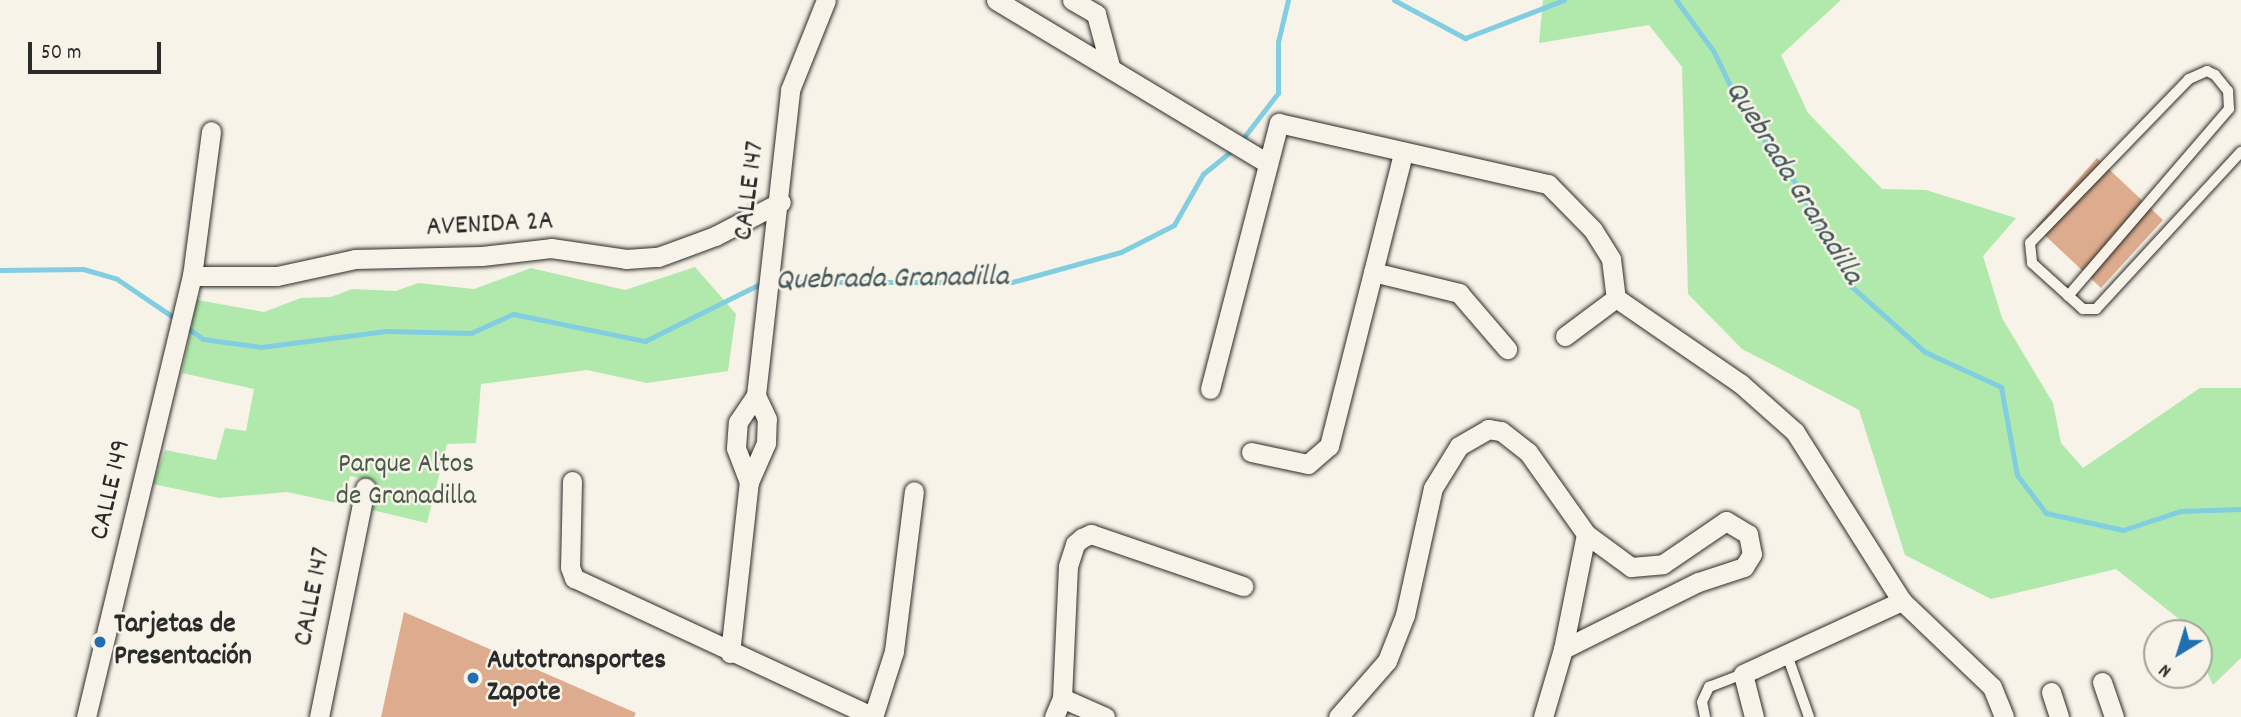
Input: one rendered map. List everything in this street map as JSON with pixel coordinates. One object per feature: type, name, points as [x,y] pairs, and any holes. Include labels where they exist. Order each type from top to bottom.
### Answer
[{"type":"street","name":"CALLE 147","points":[[756,395],[766,282],[781,202],[793,75],[826,0]]},
{"type":"street","points":[[996,0],[1110,66],[1267,163]]},
{"type":"street","points":[[1072,0],[1096,14],[1110,66]]},
{"type":"street","points":[[1210,389],[1279,123],[1548,184],[1593,230],[1611,259],[1616,298],[1741,384],[1795,432],[1902,601],[1992,687],[2004,717]]},
{"type":"street","name":"CALLE 149","points":[[86,717],[192,276],[211,131]]},
{"type":"street","points":[[1251,452],[1308,464],[1329,446],[1403,153]]},
{"type":"street","name":"AVENIDA 2A","points":[[192,276],[277,276],[355,259],[482,256],[551,248],[626,259],[658,257],[715,236],[781,202]]},
{"type":"street","points":[[1373,272],[1459,293],[1507,349]]},
{"type":"street","points":[[1565,336],[1616,298]]},
{"type":"street","points":[[749,482],[736,448],[738,422],[756,395]]},
{"type":"street","points":[[730,653],[749,482],[766,443],[767,419],[756,395]]},
{"type":"street","points":[[1338,717],[1387,661],[1405,615],[1433,488],[1459,446],[1488,429],[1511,437],[1528,452],[1586,534],[1631,567],[1651,568],[1730,521],[1748,534],[1752,554],[1739,570],[1698,582],[1563,649]]},
{"type":"street","points":[[572,481],[570,567],[574,578],[730,653],[873,717],[894,651],[914,491]]},
{"type":"street","name":"CALLE 147","points":[[319,717],[365,488]]},
{"type":"street","points":[[1055,717],[1062,698],[1069,566],[1075,544],[1082,538],[1091,534],[1243,586]]},
{"type":"street","points":[[1545,716],[1563,649],[1586,534]]},
{"type":"street","points":[[1754,717],[1743,674],[1902,601]]},
{"type":"street","points":[[2102,682],[2114,717]]},
{"type":"street","points":[[2051,692],[2059,717]]},
{"type":"street","points":[[1062,698],[1105,717]]},
{"type":"lane","points":[[2068,296],[2226,115],[2228,90],[2215,75],[2207,71],[2189,79],[2031,243],[2032,263],[2068,296],[2086,310],[2102,305],[2241,152]]},
{"type":"lane","points":[[1786,652],[1809,717]]},
{"type":"lane","points":[[1705,717],[1702,702],[1709,687],[1743,674]]},
{"type":"green space","points":[[1543,0],[1841,0],[1781,55],[1808,113],[1882,189],[1926,190],[2016,218],[1983,256],[2002,318],[2053,403],[2061,443],[2083,468],[2200,388],[2241,388],[2241,658],[2213,685],[2213,619],[2179,619],[2116,569],[1991,599],[1905,555],[1859,410],[1742,349],[1688,294],[1682,67],[1649,25],[1539,43]]},
{"type":"green space","name":"Parque Altos de Granadilla","points":[[695,267],[736,314],[728,371],[647,383],[587,370],[481,384],[476,443],[447,444],[427,523],[372,510],[375,481],[350,476],[343,504],[287,492],[219,498],[153,484],[165,450],[216,460],[225,428],[246,431],[254,389],[182,373],[197,300],[264,312],[301,298],[331,297],[352,289],[396,291],[418,283],[474,289],[531,268],[625,290]]},
{"type":"building","points":[[2097,158],[2163,220],[2101,288],[2036,227]]},
{"type":"building","name":"Autotransportes Zapote","points":[[404,612],[636,713],[634,717],[381,717]]},
{"type":"waterway","name":"Quebrada Granadilla","points":[[1241,141],[1278,93],[1278,42],[1288,0]]},
{"type":"waterway","name":"Quebrada Granadilla","points":[[1394,0],[1465,38],[1564,0]]},
{"type":"waterway","name":"Quebrada Granadilla","points":[[1676,0],[1714,52],[1741,108],[1793,179],[1851,286],[1925,352],[2001,387],[2017,475],[2046,513],[2123,530],[2180,511],[2241,509]]},
{"type":"waterway","name":"Quebrada Granadilla","points":[[772,282],[1012,282],[1121,252],[1174,225],[1203,174],[1235,148]]},
{"type":"waterway","name":"Quebrada Granadilla","points":[[0,270],[83,269],[117,279],[176,319]]},
{"type":"waterway","name":"Quebrada Granadilla","points":[[183,325],[203,339],[261,347],[386,331],[471,333],[513,314],[645,341],[762,283]]},
{"type":"place","name":"Tarjetas de Presentación","points":[[100,642]]},
{"type":"place","name":"Autotransportes Zapote","points":[[473,678]]}]
